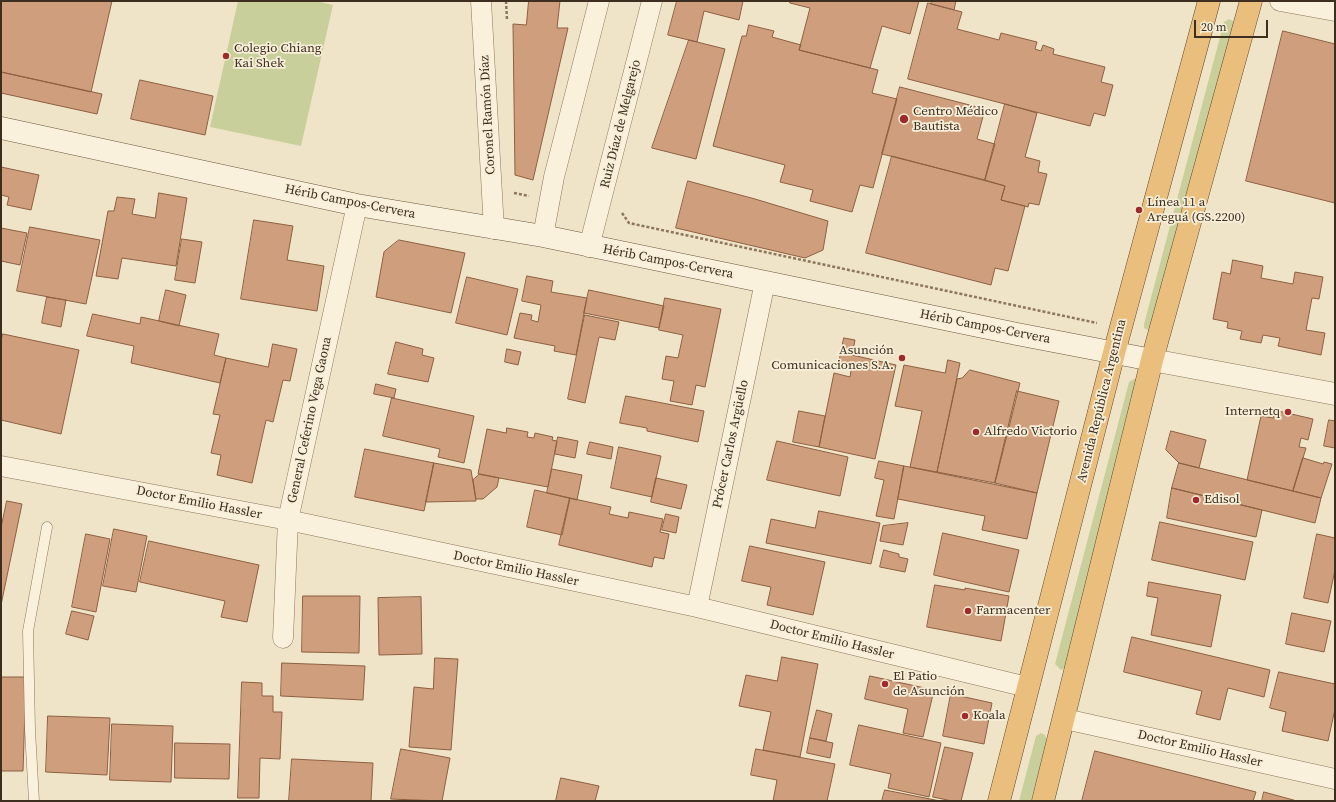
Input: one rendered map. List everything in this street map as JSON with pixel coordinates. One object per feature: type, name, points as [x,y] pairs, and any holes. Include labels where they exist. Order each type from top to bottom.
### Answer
[{"type":"highway","name":"Avenida República Argentina","points":[[999,801],[1027,687],[1068,537],[1114,353],[1208,1]]},
{"type":"highway","points":[[1043,801],[1065,719],[1152,360],[1251,1]]},
{"type":"main road","name":"Hérib Campos-Cervera","points":[[1,128],[357,205],[543,236],[590,247],[1114,353],[1335,394]]},
{"type":"street","name":"Coronel Ramón Díaz","points":[[481,1],[494,229]]},
{"type":"street","points":[[543,236],[554,177],[599,1]]},
{"type":"street","name":"Ruiz Díaz de Melgarejo","points":[[590,247],[652,1]]},
{"type":"street","points":[[1280,1],[1335,11]]},
{"type":"street","name":"General Ceferino Vega Gaona","points":[[282,638],[288,520],[357,205]]},
{"type":"street","name":"Prócer Carlos Argüello","points":[[697,607],[765,282]]},
{"type":"street","name":"Doctor Emilio Hassler","points":[[1,466],[288,520],[697,607],[1027,687]]},
{"type":"street","name":"Doctor Emilio Hassler","points":[[1065,719],[1335,779]]},
{"type":"lane","points":[[34,801],[30,730],[28,630],[47,527]]},
{"type":"path","points":[[511,192],[530,196]]},
{"type":"path","name":"Hérib Campos-Cervera","points":[[624,216],[629,223],[1100,324]]},
{"type":"green space","points":[[238,1],[316,1],[333,5],[301,146],[210,127]]},
{"type":"green space","points":[[1229,19],[1233,21],[1234,25],[1150,331],[1144,328],[1144,324],[1224,22]]},
{"type":"green space","points":[[1134,379],[1138,379],[1066,667],[1061,670],[1055,664],[1129,382]]},
{"type":"green space","points":[[1041,733],[1045,735],[1047,740],[1031,801],[1019,801],[1036,736]]},
{"type":"building","points":[[1,1],[112,1],[91,92],[1,72]]},
{"type":"building","points":[[529,1],[560,1],[557,28],[568,28],[533,180],[515,175],[513,24],[526,25]]},
{"type":"building","points":[[677,1],[743,1],[739,20],[704,11],[697,42],[668,35]]},
{"type":"building","points":[[790,1],[919,1],[910,34],[882,26],[870,68],[799,50],[810,8],[790,3]]},
{"type":"building","points":[[932,1],[956,1],[954,10],[931,4]]},
{"type":"building","points":[[928,3],[962,12],[957,29],[999,40],[1001,33],[1037,42],[1035,49],[1041,51],[1043,45],[1054,49],[1053,54],[1105,67],[1101,82],[1113,85],[1105,116],[1094,113],[1090,126],[908,79]]},
{"type":"building","points":[[749,25],[774,31],[772,37],[801,45],[799,50],[878,70],[872,93],[897,99],[873,188],[860,185],[852,212],[810,201],[813,190],[780,182],[785,165],[713,146],[742,36],[746,36]]},
{"type":"building","points":[[1283,31],[1335,44],[1335,203],[1246,181]]},
{"type":"building","points":[[689,40],[725,49],[696,159],[652,148]]},
{"type":"building","points":[[1,72],[102,94],[97,114],[1,93]]},
{"type":"building","points":[[140,80],[213,96],[205,135],[131,119]]},
{"type":"building","points":[[900,87],[985,109],[977,139],[995,144],[985,180],[882,154]]},
{"type":"building","points":[[1005,104],[1037,113],[1025,157],[1040,161],[1038,172],[1047,174],[1039,205],[1029,203],[1028,207],[1001,200],[1005,186],[985,180]]},
{"type":"building","points":[[892,156],[1005,186],[1001,200],[1025,206],[1008,271],[995,268],[991,285],[866,253]]},
{"type":"building","points":[[1,167],[39,175],[31,210],[7,205],[9,197],[1,195]]},
{"type":"building","points":[[688,181],[828,221],[823,250],[805,258],[676,228]]},
{"type":"building","points":[[159,193],[187,198],[176,266],[122,258],[118,279],[96,276],[108,211],[114,211],[117,197],[135,199],[132,214],[155,218]]},
{"type":"building","points":[[254,220],[293,226],[287,260],[324,266],[317,311],[241,299]]},
{"type":"building","points":[[30,227],[100,240],[86,304],[17,291]]},
{"type":"building","points":[[1,228],[27,233],[20,265],[1,261]]},
{"type":"building","points":[[182,239],[202,242],[195,283],[175,280]]},
{"type":"building","points":[[399,240],[465,253],[451,313],[376,297],[384,252]]},
{"type":"building","points":[[1233,260],[1263,266],[1261,278],[1293,284],[1295,272],[1323,277],[1319,299],[1312,298],[1306,330],[1325,333],[1321,355],[1278,346],[1280,338],[1263,335],[1261,343],[1240,339],[1242,331],[1227,328],[1228,322],[1213,319],[1222,272],[1230,274]]},
{"type":"building","points":[[527,276],[553,281],[551,292],[587,298],[576,355],[554,351],[555,346],[514,338],[520,313],[532,315],[531,320],[538,322],[541,305],[522,301]]},
{"type":"building","points":[[467,277],[518,289],[507,335],[456,323]]},
{"type":"building","points":[[166,290],[186,295],[179,326],[159,321]]},
{"type":"building","points":[[589,290],[664,306],[659,328],[584,313]]},
{"type":"building","points":[[47,297],[66,300],[61,327],[42,323]]},
{"type":"building","points":[[665,298],[721,309],[705,387],[696,385],[692,405],[670,401],[674,381],[662,379],[666,356],[678,358],[683,335],[659,330]]},
{"type":"building","points":[[93,314],[140,324],[141,317],[219,334],[214,355],[226,358],[220,383],[131,363],[134,346],[87,336]]},
{"type":"building","points":[[585,315],[619,322],[615,340],[599,337],[585,403],[568,399]]},
{"type":"building","points":[[3,334],[79,350],[61,434],[1,420],[1,341]]},
{"type":"building","points":[[844,338],[855,340],[852,355],[896,365],[875,459],[819,447],[834,373],[850,377],[852,365],[839,363]]},
{"type":"building","points":[[396,342],[423,349],[422,355],[434,358],[428,382],[388,374]]},
{"type":"building","points":[[273,344],[297,349],[290,381],[283,380],[273,422],[266,420],[252,483],[217,475],[221,455],[211,453],[220,415],[213,414],[226,358],[268,367]]},
{"type":"building","points":[[507,349],[521,352],[518,365],[505,362]]},
{"type":"building","points":[[948,360],[960,363],[937,472],[910,467],[922,411],[895,406],[904,365],[945,373]]},
{"type":"building","name":"Alfredo Victorio","points":[[970,370],[1020,383],[995,483],[937,472],[957,379],[962,378]]},
{"type":"building","points":[[376,384],[396,389],[394,398],[374,394]]},
{"type":"building","points":[[1017,391],[1059,401],[1037,493],[995,483]]},
{"type":"building","points":[[626,396],[704,411],[698,442],[647,431],[647,428],[620,423]]},
{"type":"building","points":[[392,398],[474,416],[464,463],[438,457],[440,449],[383,436]]},
{"type":"building","points":[[1274,410],[1313,419],[1308,440],[1301,438],[1299,447],[1306,448],[1293,491],[1247,480],[1261,416],[1273,418]]},
{"type":"building","points":[[799,411],[825,416],[819,447],[793,442]]},
{"type":"building","points":[[1329,420],[1335,421],[1335,448],[1324,446]]},
{"type":"building","points":[[507,428],[528,432],[527,437],[534,438],[535,433],[553,437],[552,440],[557,441],[548,487],[478,474],[487,429],[506,433]]},
{"type":"building","points":[[1171,431],[1206,440],[1199,468],[1179,463],[1166,450]]},
{"type":"building","points":[[558,437],[578,441],[575,458],[555,454]]},
{"type":"building","points":[[777,441],[848,457],[840,496],[767,480]]},
{"type":"building","points":[[590,442],[613,447],[611,459],[587,454]]},
{"type":"building","points":[[619,447],[661,456],[652,497],[611,488]]},
{"type":"building","points":[[365,449],[434,463],[424,511],[355,497]]},
{"type":"building","points":[[1303,458],[1323,464],[1324,462],[1332,464],[1321,498],[1293,491]]},
{"type":"building","points":[[879,461],[904,466],[894,519],[876,516],[884,480],[875,478]]},
{"type":"building","points":[[434,463],[471,470],[476,501],[426,502]]},
{"type":"building","points":[[1179,463],[1321,498],[1315,523],[1172,488]]},
{"type":"building","points":[[904,466],[1037,493],[1027,539],[982,530],[985,516],[898,499]]},
{"type":"building","points":[[552,469],[582,475],[577,500],[547,493]]},
{"type":"building","points":[[480,474],[499,478],[497,487],[483,499],[476,499],[473,480]]},
{"type":"building","points":[[656,478],[687,485],[681,509],[651,502]]},
{"type":"building","points":[[1172,488],[1262,510],[1256,537],[1167,518]]},
{"type":"building","points":[[535,490],[570,498],[562,535],[527,527]]},
{"type":"building","points":[[570,498],[611,507],[609,514],[628,518],[629,512],[663,519],[660,532],[669,534],[664,559],[654,557],[652,567],[559,545]]},
{"type":"building","points":[[7,501],[22,504],[1,605],[1,528]]},
{"type":"building","points":[[819,511],[880,523],[871,564],[766,543],[771,519],[815,528]]},
{"type":"building","points":[[666,514],[679,517],[676,533],[662,530]]},
{"type":"building","points":[[1160,522],[1253,542],[1245,580],[1152,560]]},
{"type":"building","points":[[908,523],[903,545],[880,541],[883,526]]},
{"type":"building","points":[[114,529],[147,536],[136,592],[103,586]]},
{"type":"building","points":[[943,533],[1019,550],[1009,592],[934,575]]},
{"type":"building","points":[[86,534],[110,539],[96,612],[72,607]]},
{"type":"building","points":[[1317,534],[1335,538],[1335,570],[1328,603],[1304,598]]},
{"type":"building","points":[[149,541],[259,565],[247,622],[221,617],[225,601],[140,582]]},
{"type":"building","points":[[750,546],[825,562],[813,615],[767,605],[771,587],[742,581]]},
{"type":"building","points":[[884,550],[899,554],[899,557],[908,559],[905,572],[880,567]]},
{"type":"building","points":[[1149,582],[1221,595],[1211,647],[1151,635],[1158,598],[1147,596]]},
{"type":"building","name":"Farmacenter","points":[[935,585],[965,590],[965,588],[1009,596],[1001,641],[927,627]]},
{"type":"building","points":[[303,596],[360,596],[359,653],[302,652]]},
{"type":"building","points":[[421,597],[422,654],[379,655],[378,598]]},
{"type":"building","points":[[72,611],[94,616],[88,640],[66,634]]},
{"type":"building","points":[[1292,613],[1331,621],[1324,652],[1286,644]]},
{"type":"building","points":[[1132,637],[1270,670],[1264,697],[1228,688],[1220,720],[1196,714],[1202,691],[1124,672]]},
{"type":"building","points":[[782,657],[818,664],[800,757],[763,750],[771,712],[739,706],[746,675],[777,681]]},
{"type":"building","points":[[435,658],[458,659],[451,750],[409,747],[414,687],[433,689]]},
{"type":"building","points":[[282,663],[365,666],[363,700],[281,696]]},
{"type":"building","points":[[1279,672],[1335,684],[1335,709],[1328,741],[1282,731],[1286,712],[1270,708]]},
{"type":"building","points":[[870,676],[934,690],[923,737],[903,733],[908,709],[865,699]]},
{"type":"building","points":[[1,677],[26,677],[23,771],[1,771]]},
{"type":"building","points":[[242,682],[262,683],[262,696],[273,696],[273,712],[282,712],[280,759],[260,758],[259,798],[238,798]]},
{"type":"building","points":[[951,694],[992,703],[984,744],[943,736]]},
{"type":"building","points":[[817,710],[832,714],[826,741],[810,738]]},
{"type":"building","points":[[48,716],[110,718],[107,775],[46,772]]},
{"type":"building","points":[[112,724],[173,726],[171,782],[110,780]]},
{"type":"building","points":[[859,725],[941,743],[929,797],[888,788],[891,774],[850,765]]},
{"type":"building","points":[[810,738],[833,743],[830,758],[807,753]]},
{"type":"building","points":[[175,743],[230,744],[229,779],[175,778]]},
{"type":"building","points":[[945,747],[973,753],[961,801],[952,801],[933,797]]},
{"type":"building","points":[[401,749],[450,758],[442,801],[391,799]]},
{"type":"building","points":[[756,749],[835,764],[827,801],[773,801],[777,780],[751,775]]},
{"type":"building","points":[[1095,751],[1256,792],[1253,801],[1082,801]]},
{"type":"building","points":[[292,759],[373,763],[371,801],[289,801]]},
{"type":"building","points":[[561,778],[599,786],[595,801],[556,801]]},
{"type":"building","points":[[885,790],[940,801],[882,801]]},
{"type":"building","points":[[1264,792],[1297,801],[1262,801]]},
{"type":"place","name":"Colegio Chiang Kai Shek","points":[[226,56]]},
{"type":"place","name":"Centro Médico Bautista","points":[[904,119]]},
{"type":"place","name":"Línea 11 a Areguá (GS.2200)","points":[[1139,210]]},
{"type":"place","name":"Asunción Comunicaciones S.A.","points":[[902,358]]},
{"type":"place","name":"Internetq","points":[[1288,412]]},
{"type":"place","name":"Alfredo Victorio","points":[[976,432]]},
{"type":"place","name":"Edisol","points":[[1196,500]]},
{"type":"place","name":"Farmacenter","points":[[968,611]]},
{"type":"place","name":"El Patio de Asunción","points":[[885,684]]},
{"type":"place","name":"Koala","points":[[965,716]]}]
